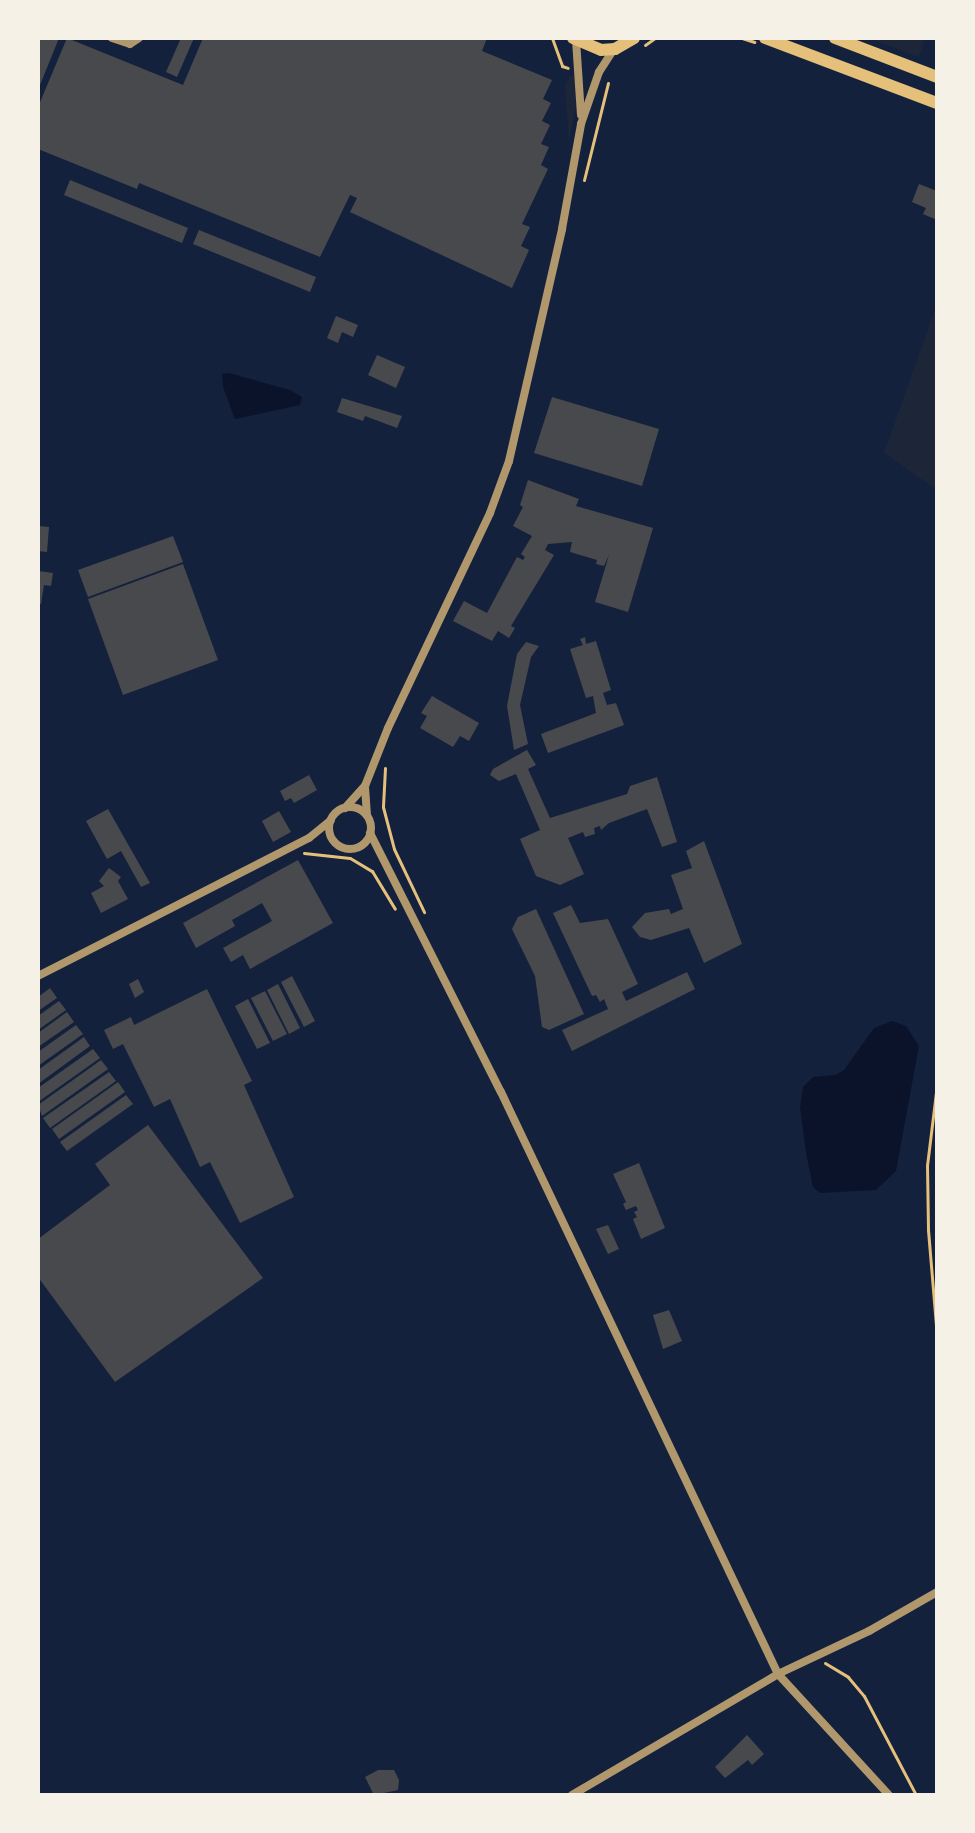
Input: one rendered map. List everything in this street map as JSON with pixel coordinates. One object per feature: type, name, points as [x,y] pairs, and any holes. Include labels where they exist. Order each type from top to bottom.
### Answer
[{"type":"main road","points":[[574,39],[601,50],[615,49],[634,38]]},
{"type":"main road","points":[[765,38],[937,103]]},
{"type":"main road","points":[[835,38],[937,77]]},
{"type":"street","points":[[112,38],[130,44],[139,38]]},
{"type":"street","points":[[574,39],[581,124]]},
{"type":"street","points":[[38,976],[309,838],[345,808],[365,786],[388,728],[490,513],[509,461],[562,229],[581,124],[599,72],[615,49]]},
{"type":"street","points":[[365,786],[370,833],[379,855],[501,1092],[778,1674],[889,1795]]},
{"type":"street","points":[[345,808],[357,808],[367,815]]},
{"type":"street","points":[[331,820],[333,840]]},
{"type":"street","points":[[358,847],[370,833]]},
{"type":"street","points":[[309,838],[333,840],[345,848],[358,847],[379,855]]},
{"type":"street","points":[[572,1795],[778,1674],[816,1658],[937,1592]]},
{"type":"path","points":[[552,38],[562,66],[574,70]]},
{"type":"path","points":[[584,180],[600,123],[608,75]]},
{"type":"path","points":[[387,764],[382,778],[383,807],[390,835],[429,923]]},
{"type":"path","points":[[296,852],[350,858],[372,871],[396,912]]},
{"type":"path","points":[[937,1084],[927,1165],[928,1230],[937,1338]]},
{"type":"path","points":[[816,1658],[848,1677],[864,1696],[916,1795]]},
{"type":"shaded area","points":[[868,38],[925,38],[919,57]]},
{"type":"shaded area","points":[[575,75],[576,105],[569,142],[565,85],[570,76]]},
{"type":"shaded area","points":[[937,304],[937,490],[884,453]]},
{"type":"shaded area","points":[[229,373],[290,390],[302,397],[300,405],[235,419],[223,387],[222,374]]},
{"type":"shaded area","points":[[892,1021],[906,1026],[919,1046],[896,1171],[876,1190],[820,1193],[813,1187],[806,1153],[800,1107],[803,1087],[813,1077],[835,1075],[844,1070],[874,1028]]},
{"type":"building","points":[[38,38],[59,38],[38,90]]},
{"type":"building","points":[[67,38],[183,85],[203,38],[487,38],[482,51],[552,80],[543,99],[551,103],[542,121],[550,125],[541,144],[549,147],[541,165],[548,169],[522,224],[530,227],[521,246],[529,250],[512,288],[350,212],[357,198],[350,195],[320,257],[139,183],[137,189],[38,149],[38,107]]},
{"type":"building","points":[[181,38],[194,38],[177,77],[166,72]]},
{"type":"building","points":[[70,180],[188,228],[182,243],[64,195]]},
{"type":"building","points":[[919,184],[937,191],[937,220],[923,214],[926,208],[912,202]]},
{"type":"building","points":[[199,230],[316,277],[310,292],[193,244]]},
{"type":"building","points":[[336,316],[358,325],[353,337],[342,332],[338,343],[327,338]]},
{"type":"building","points":[[377,355],[405,367],[396,388],[368,375]]},
{"type":"building","points":[[552,397],[659,429],[642,486],[534,453]]},
{"type":"building","points":[[342,398],[402,416],[397,428],[365,416],[363,421],[337,412]]},
{"type":"building","points":[[528,480],[579,499],[576,506],[653,528],[628,612],[595,602],[609,555],[604,566],[596,564],[597,560],[570,552],[572,542],[548,544],[545,550],[554,555],[511,626],[515,628],[509,638],[498,631],[492,641],[453,621],[464,601],[487,613],[517,557],[523,560],[525,557],[521,554],[532,536],[513,526],[523,507],[520,505]]},
{"type":"building","points":[[38,526],[49,527],[47,552],[38,551]]},
{"type":"building","points":[[173,536],[183,562],[88,597],[78,570]]},
{"type":"building","points":[[183,564],[218,660],[123,695],[88,599]]},
{"type":"building","points":[[38,571],[53,573],[51,586],[44,585],[41,604],[38,604]]},
{"type":"building","points":[[585,637],[586,644],[596,641],[611,690],[603,693],[607,705],[616,703],[624,725],[548,753],[541,734],[596,713],[593,696],[586,698],[570,649],[583,645],[580,639]]},
{"type":"building","points":[[526,642],[539,646],[531,657],[520,705],[528,744],[514,750],[507,706],[517,654]]},
{"type":"building","points":[[432,696],[479,723],[469,741],[460,736],[453,747],[420,728],[427,716],[421,713]]},
{"type":"building","points":[[527,750],[536,765],[528,769],[550,818],[627,794],[630,786],[657,777],[677,842],[662,847],[647,809],[609,823],[601,830],[600,826],[594,828],[595,834],[585,837],[583,832],[568,838],[584,874],[560,885],[536,876],[520,839],[540,830],[516,774],[499,781],[490,775],[493,769]]},
{"type":"building","points":[[309,775],[317,790],[294,803],[291,798],[285,801],[280,791]]},
{"type":"building","points":[[108,809],[150,883],[141,887],[121,851],[107,859],[86,821]]},
{"type":"building","points":[[279,811],[291,832],[273,842],[262,821]]},
{"type":"building","points":[[704,841],[742,944],[704,963],[689,928],[651,940],[640,937],[632,927],[645,913],[669,909],[671,914],[683,909],[671,875],[692,868],[686,851]]},
{"type":"building","points":[[298,860],[333,923],[250,969],[243,955],[231,962],[223,948],[272,921],[262,903],[232,920],[235,926],[196,948],[183,923]]},
{"type":"building","points":[[109,868],[121,877],[118,881],[128,899],[101,913],[91,893],[104,886],[99,881]]},
{"type":"building","points":[[571,905],[580,923],[608,919],[638,984],[622,992],[626,1001],[687,972],[695,989],[572,1051],[562,1030],[608,1009],[604,999],[600,1002],[596,995],[592,996],[553,913]]},
{"type":"building","points":[[536,909],[584,1014],[549,1030],[542,1027],[535,976],[512,929],[518,917]]},
{"type":"building","points":[[292,976],[315,1021],[304,1027],[281,982]]},
{"type":"building","points":[[138,979],[144,992],[135,998],[129,984]]},
{"type":"building","points":[[278,984],[300,1028],[289,1034],[267,990]]},
{"type":"building","points":[[50,988],[57,998],[38,1011],[38,997]]},
{"type":"building","points":[[207,989],[252,1081],[244,1085],[294,1197],[240,1223],[210,1162],[200,1167],[170,1099],[154,1107],[123,1044],[113,1049],[104,1030],[131,1017],[134,1025]]},
{"type":"building","points":[[265,991],[287,1034],[273,1041],[251,998]]},
{"type":"building","points":[[248,999],[270,1043],[257,1049],[235,1006]]},
{"type":"building","points":[[59,1001],[66,1010],[38,1030],[38,1016]]},
{"type":"building","points":[[67,1012],[74,1022],[38,1047],[38,1033]]},
{"type":"building","points":[[76,1025],[83,1034],[38,1066],[38,1052]]},
{"type":"building","points":[[84,1037],[90,1046],[38,1084],[38,1070]]},
{"type":"building","points":[[93,1049],[100,1058],[38,1102],[38,1088]]},
{"type":"building","points":[[101,1060],[108,1069],[42,1116],[38,1105]]},
{"type":"building","points":[[109,1072],[116,1081],[50,1128],[43,1118]]},
{"type":"building","points":[[118,1082],[125,1092],[59,1139],[52,1129]]},
{"type":"building","points":[[126,1095],[133,1104],[67,1151],[60,1142]]},
{"type":"building","points":[[148,1125],[263,1278],[115,1382],[38,1277],[38,1239],[110,1185],[95,1164]]},
{"type":"building","points":[[639,1163],[665,1228],[641,1239],[633,1219],[637,1217],[634,1212],[638,1210],[636,1206],[626,1210],[623,1204],[626,1202],[613,1174]]},
{"type":"building","points":[[608,1225],[619,1249],[608,1254],[596,1229]]},
{"type":"building","points":[[669,1310],[682,1341],[663,1349],[653,1315]]},
{"type":"building","points":[[747,1735],[764,1754],[752,1765],[748,1760],[725,1778],[715,1767]]},
{"type":"building","points":[[378,1770],[394,1770],[399,1780],[398,1790],[374,1795],[365,1777]]}]
